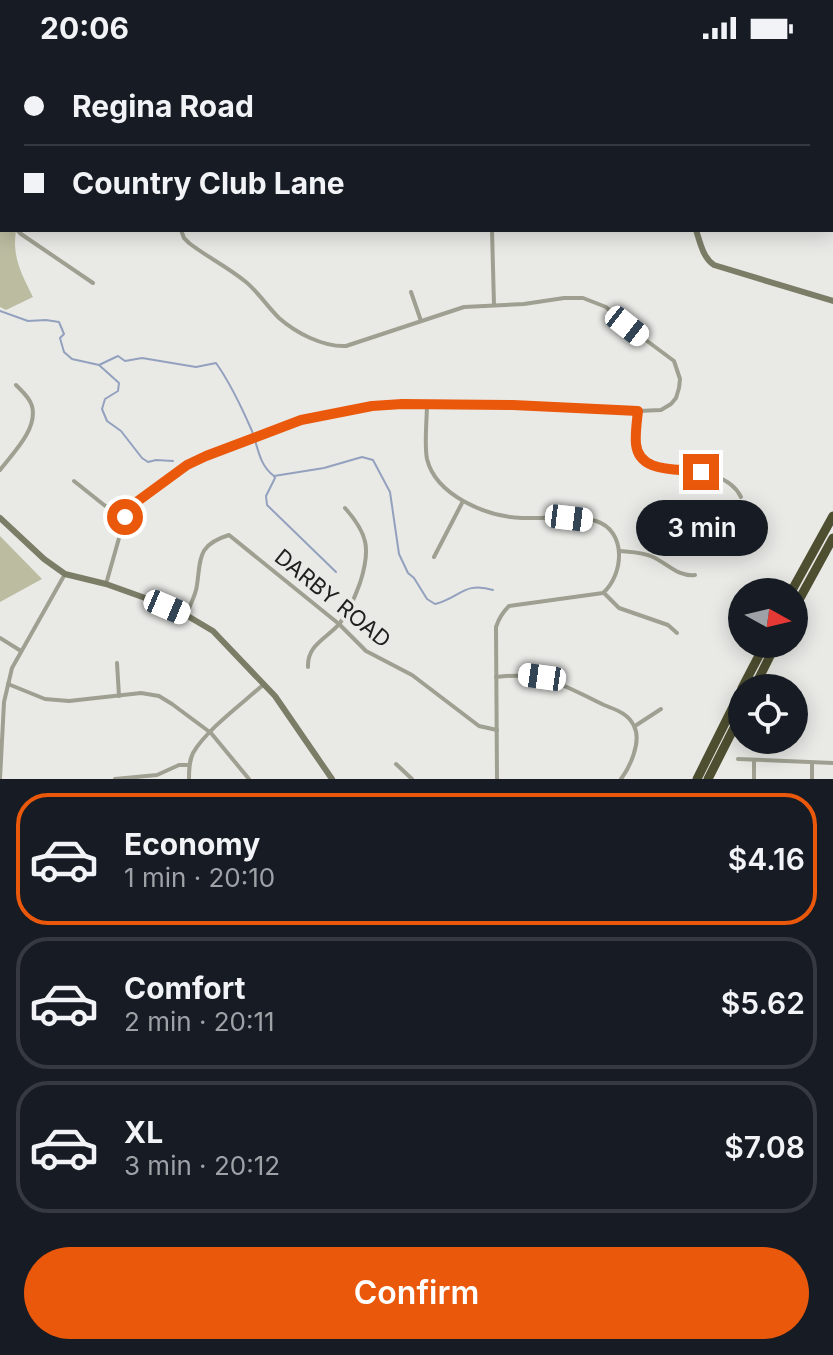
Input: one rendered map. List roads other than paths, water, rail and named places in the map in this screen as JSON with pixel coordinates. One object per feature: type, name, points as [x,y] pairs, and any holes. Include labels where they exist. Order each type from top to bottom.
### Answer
[{"type":"highway","points":[[798,578],[831,519]]},
{"type":"highway","points":[[808,583],[833,538]]},
{"type":"highway","points":[[697,779],[728,716]]},
{"type":"highway","points":[[708,779],[728,740]]},
{"type":"main road","points":[[697,232],[708,261],[714,265],[833,301]]},
{"type":"main road","points":[[0,518],[65,574],[106,584],[186,615],[213,631],[275,696],[332,779]]},
{"type":"street","points":[[19,232],[93,283]]},
{"type":"street","points":[[106,584],[131,506],[187,465],[301,420],[372,406],[427,403],[661,410],[676,398],[679,388],[680,379],[674,361],[606,307],[583,298],[464,307],[346,346],[319,342],[279,318],[251,286],[189,243],[182,232]]},
{"type":"street","points":[[492,232],[494,305]]},
{"type":"street","points":[[411,292],[421,321]]},
{"type":"street","points":[[0,470],[28,433],[33,416],[32,405],[16,385]]},
{"type":"street","points":[[427,403],[427,459],[432,471],[447,489],[463,502],[490,513],[517,518],[569,518],[599,522],[614,533],[619,551],[613,581],[603,593],[509,606],[502,613],[496,627],[497,779]]},
{"type":"street","points":[[638,411],[636,444],[644,462],[720,478],[731,484],[741,497]]},
{"type":"street","points":[[74,481],[125,517]]},
{"type":"street","points":[[434,557],[463,502]]},
{"type":"street","points":[[308,667],[311,651],[339,624],[355,597],[366,565],[365,538],[345,508]]},
{"type":"street","name":"DARBY ROAD","points":[[186,615],[196,593],[199,559],[211,544],[229,535],[339,624],[366,651],[412,675],[479,726],[497,730]]},
{"type":"street","points":[[619,551],[650,555],[678,573],[695,575]]},
{"type":"street","points":[[0,779],[3,722],[12,668],[65,574]]},
{"type":"street","points":[[603,593],[619,608],[668,625],[677,633]]},
{"type":"street","points":[[0,638],[21,651]]},
{"type":"street","points":[[117,663],[119,696]]},
{"type":"street","points":[[496,677],[519,674],[556,682],[622,711],[635,726],[636,745],[627,772],[621,779]]},
{"type":"street","points":[[8,684],[45,699],[69,701],[141,693],[159,696],[211,733],[249,779]]},
{"type":"street","points":[[189,779],[193,754],[264,684]]},
{"type":"street","points":[[635,726],[661,709]]},
{"type":"street","points":[[738,759],[833,763]]},
{"type":"street","points":[[754,760],[754,779]]},
{"type":"street","points":[[812,763],[812,779]]},
{"type":"street","points":[[396,764],[412,779]]},
{"type":"street","points":[[115,779],[157,775],[179,765],[189,765]]},
{"type":"waterway","points":[[0,311],[28,321],[59,322],[64,334],[60,338],[64,352],[72,359],[99,365],[118,356],[125,361],[142,358],[196,367],[216,363],[244,414],[269,472],[274,476],[324,468],[362,457],[373,460],[390,492],[399,554],[427,599],[435,604],[468,589],[493,590]]},
{"type":"waterway","points":[[99,365],[119,383],[118,391],[105,399],[102,409],[107,421],[121,431],[148,462],[173,461]]},
{"type":"waterway","points":[[274,476],[266,496],[267,505],[336,572]]}]
